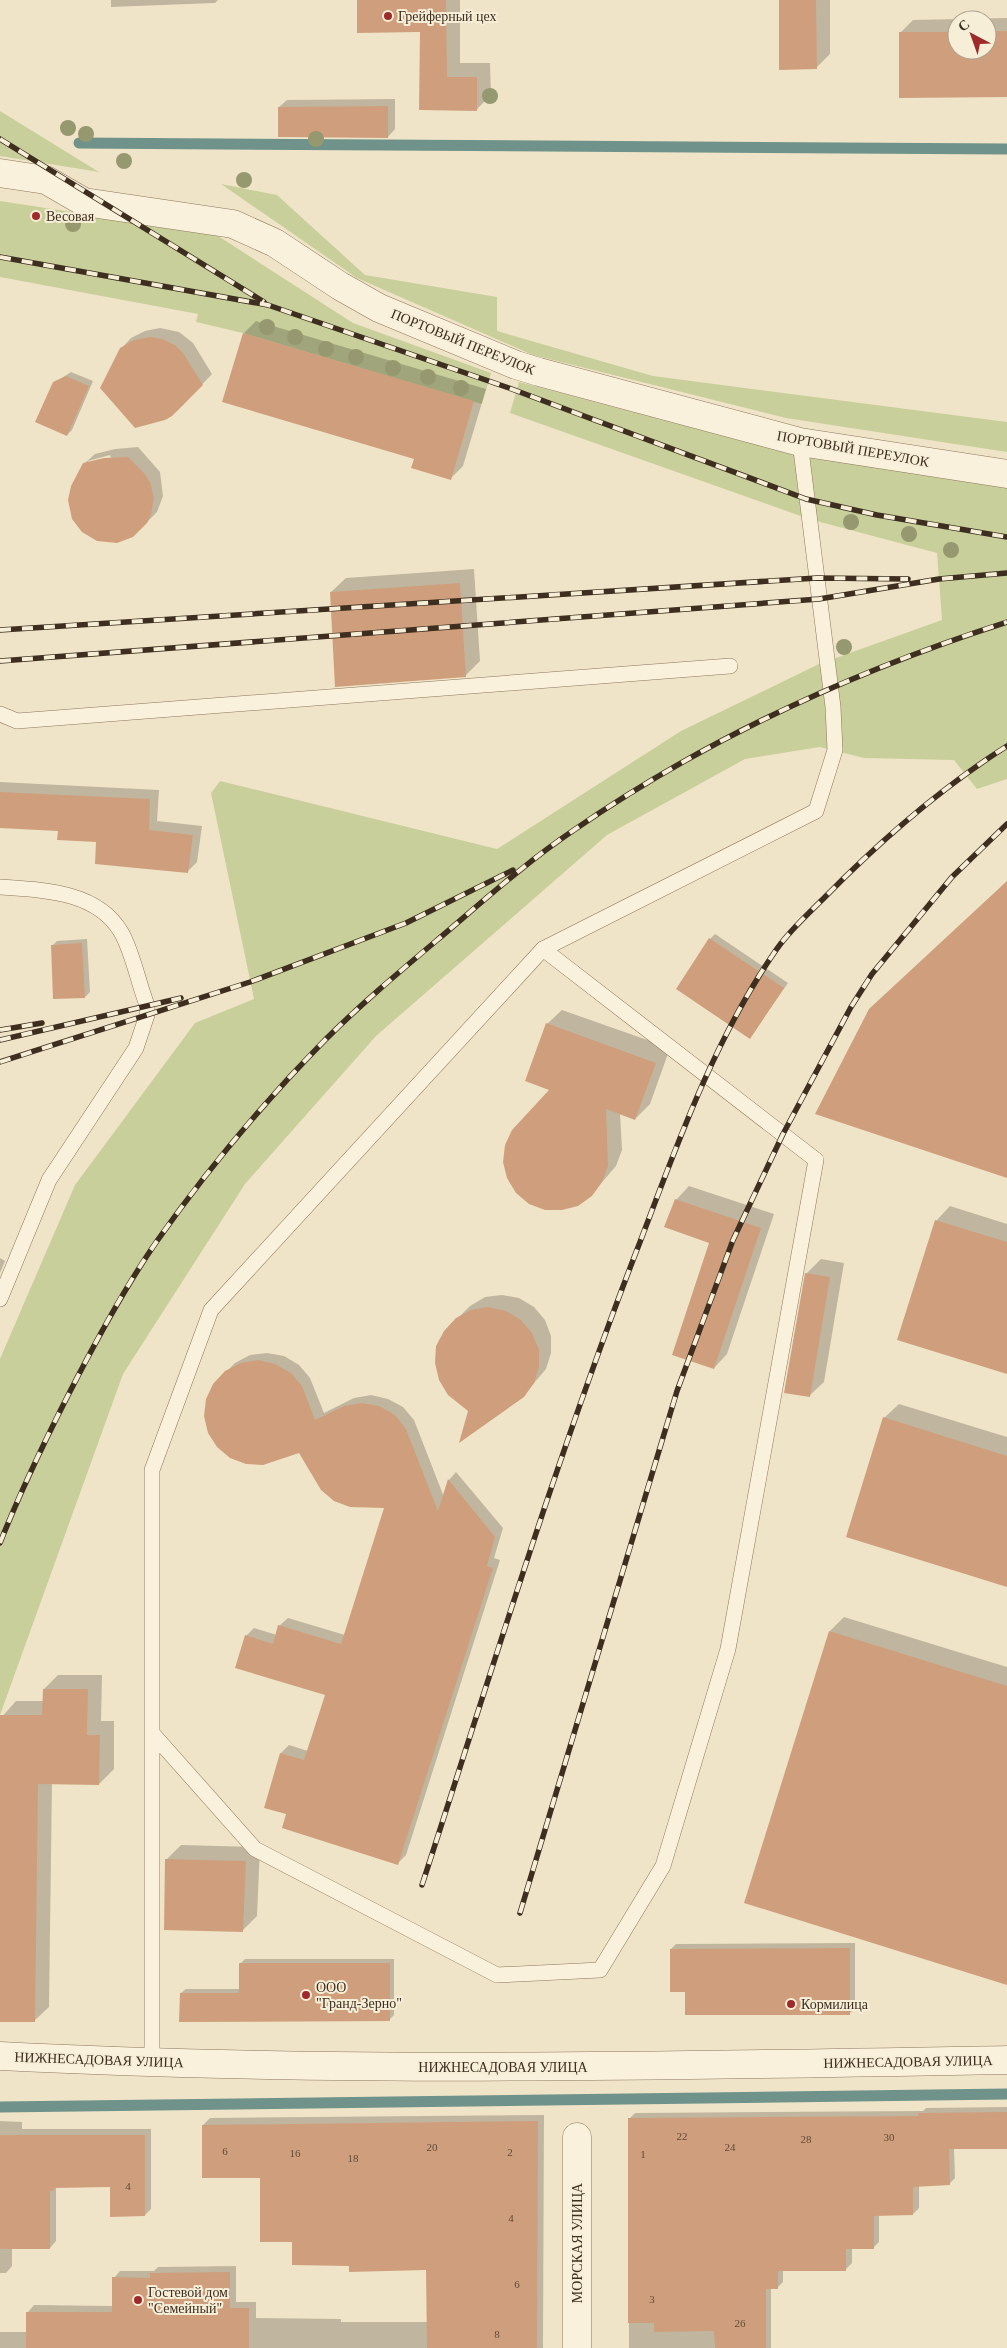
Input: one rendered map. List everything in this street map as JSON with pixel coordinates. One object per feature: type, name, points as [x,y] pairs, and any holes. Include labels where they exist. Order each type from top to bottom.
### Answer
[{"type":"street","name":"ПОРТОВЫЙ ПЕРЕУЛОК","points":[[0,174],[46,180],[84,202],[234,224],[275,243],[340,286],[379,308],[516,365],[800,442],[1007,474]]},
{"type":"street","name":"НИЖНЕСАДОВАЯ УЛИЦА","points":[[0,2056],[152,2063],[578,2068],[1007,2060]]},
{"type":"street","name":"МОРСКАЯ УЛИЦА","points":[[577,2138],[577,2348]]},
{"type":"lane","points":[[152,2063],[152,1470],[211,1310],[543,949],[816,811],[835,750],[833,708],[800,442]]},
{"type":"lane","points":[[0,714],[17,721],[730,666]]},
{"type":"lane","points":[[0,887],[45,890],[70,896],[104,912],[122,934],[146,1005],[147,1015],[136,1048],[49,1180],[0,1299]]},
{"type":"lane","points":[[152,1733],[255,1849],[497,1976],[600,1970],[663,1866],[728,1649],[816,1160],[543,949]]},
{"type":"green space","points":[[0,111],[99,172],[0,156]]},
{"type":"green space","points":[[221,184],[277,195],[365,275],[497,297],[497,331],[653,376],[1007,422],[1007,452],[786,418],[533,355],[357,278]]},
{"type":"green space","points":[[0,201],[215,234],[353,323],[491,373],[482,404],[243,333],[196,322],[198,314],[0,277]]},
{"type":"green space","points":[[519,382],[791,454],[1007,484],[1007,779],[977,789],[954,760],[864,758],[820,747],[745,759],[607,835],[376,1036],[245,1184],[123,1374],[0,1715],[0,1359],[75,1185],[195,1023],[254,999],[211,793],[220,781],[497,849],[681,731],[819,664],[942,620],[937,553],[809,519],[510,413]]},
{"type":"building","points":[[357,0],[446,0],[447,77],[477,77],[477,111],[419,110],[420,32],[357,33]]},
{"type":"building","points":[[779,0],[816,0],[817,69],[779,70]]},
{"type":"building","points":[[997,31],[1007,31],[1007,97],[899,98],[899,32],[947,32],[947,60],[997,60]]},
{"type":"building","points":[[388,106],[388,138],[278,137],[278,107]]},
{"type":"building","points":[[243,333],[474,401],[451,480],[411,468],[414,459],[222,402]]},
{"type":"building","points":[[150,337],[162,339],[175,345],[183,353],[203,385],[172,416],[165,420],[135,428],[100,388],[120,348],[134,340]]},
{"type":"building","points":[[66,376],[89,386],[67,436],[35,422],[53,382]]},
{"type":"building","points":[[128,457],[150,482],[154,498],[151,515],[147,523],[133,537],[117,543],[97,541],[82,532],[72,519],[68,500],[71,486],[83,463],[104,458]]},
{"type":"building","points":[[460,583],[466,677],[335,687],[330,592]]},
{"type":"building","points":[[0,792],[150,799],[149,830],[193,835],[188,873],[95,864],[96,842],[57,840],[58,831],[0,828]]},
{"type":"building","points":[[1007,881],[1007,1178],[815,1114],[869,1009]]},
{"type":"building","points":[[709,938],[784,988],[750,1039],[676,989]]},
{"type":"building","points":[[82,943],[85,998],[53,999],[51,945]]},
{"type":"building","points":[[546,1023],[656,1063],[635,1120],[606,1109],[608,1166],[602,1182],[592,1196],[578,1206],[562,1210],[545,1210],[529,1204],[516,1193],[507,1178],[503,1162],[505,1145],[512,1130],[549,1090],[525,1081]]},
{"type":"building","points":[[675,1199],[761,1228],[714,1369],[672,1355],[709,1243],[664,1227]]},
{"type":"building","points":[[935,1220],[1007,1242],[1007,1374],[897,1340]]},
{"type":"building","points":[[805,1273],[830,1277],[810,1397],[784,1393]]},
{"type":"building","points":[[488,1307],[506,1311],[521,1320],[532,1333],[539,1350],[539,1367],[534,1383],[524,1397],[459,1443],[468,1411],[448,1395],[439,1380],[435,1363],[436,1346],[444,1331],[456,1318],[471,1310]]},
{"type":"building","points":[[258,1360],[275,1364],[291,1373],[302,1386],[315,1420],[344,1406],[362,1403],[379,1406],[395,1415],[406,1429],[438,1511],[448,1479],[495,1537],[487,1566],[493,1568],[398,1865],[282,1828],[286,1814],[264,1808],[280,1753],[304,1760],[325,1695],[235,1668],[245,1635],[273,1644],[278,1625],[341,1644],[384,1508],[350,1507],[334,1501],[321,1490],[299,1453],[263,1465],[246,1464],[230,1458],[217,1447],[208,1433],[204,1416],[206,1399],[213,1384],[225,1371],[241,1363]]},
{"type":"building","points":[[883,1417],[1007,1456],[1007,1587],[846,1537]]},
{"type":"building","points":[[829,1631],[1007,1686],[1007,1985],[744,1903]]},
{"type":"building","points":[[43,1689],[88,1689],[87,1735],[100,1735],[99,1785],[38,1784],[35,2022],[0,2022],[0,1715],[42,1715]]},
{"type":"building","points":[[165,1859],[246,1861],[243,1932],[164,1930]]},
{"type":"building","points":[[850,1948],[850,2015],[685,2015],[685,1992],[670,1992],[670,1949]]},
{"type":"building","points":[[239,1963],[390,1963],[390,2021],[179,2022],[180,1993],[239,1993]]},
{"type":"building","points":[[1007,2112],[1007,2149],[949,2149],[950,2185],[913,2187],[913,2215],[874,2216],[874,2249],[846,2249],[846,2271],[778,2271],[778,2289],[766,2289],[766,2348],[715,2348],[714,2331],[654,2332],[654,2323],[628,2323],[628,2118],[919,2116],[918,2113]]},
{"type":"building","points":[[538,2121],[537,2348],[427,2348],[426,2270],[349,2272],[349,2266],[292,2265],[292,2242],[260,2242],[260,2178],[202,2178],[202,2125]]},
{"type":"building","points":[[0,2135],[145,2135],[145,2216],[110,2217],[110,2187],[54,2188],[53,2191],[50,2191],[50,2249],[0,2249]]},
{"type":"building","points":[[230,2272],[230,2308],[249,2308],[249,2348],[26,2348],[26,2312],[112,2312],[112,2277],[150,2278],[150,2273]]},
{"type":"waterway","points":[[79,143],[1007,149]]},
{"type":"waterway","points":[[0,2107],[1007,2094]]},
{"type":"railway","points":[[0,139],[264,302]]},
{"type":"railway","points":[[0,257],[268,305],[509,388],[806,499],[877,515],[1007,537]]},
{"type":"railway","points":[[0,661],[819,599],[939,579],[1007,573]]},
{"type":"railway","points":[[0,630],[817,578],[908,579]]},
{"type":"railway","points":[[0,1543],[47,1437],[106,1324],[146,1257],[196,1188],[258,1112],[352,1014],[393,977],[538,856],[624,797],[676,766],[783,710],[893,662],[1007,622]]},
{"type":"railway","points":[[422,1885],[526,1562],[581,1401],[682,1132],[714,1059],[751,989],[772,956],[804,918],[867,856],[912,816],[958,779],[1007,746]]},
{"type":"railway","points":[[520,1913],[677,1391],[733,1240],[783,1134],[851,1007],[872,974],[952,877],[1007,824]]},
{"type":"railway","points":[[0,1062],[250,982],[406,923],[513,870]]},
{"type":"railway","points":[[0,1040],[181,998]]},
{"type":"railway","points":[[0,1030],[42,1023]]},
{"type":"place","name":"Грейферный цех","points":[[388,16]]},
{"type":"place","name":"Весовая","points":[[36,216]]},
{"type":"place","name":"ООО \"Гранд-Зерно\"","points":[[306,1995]]},
{"type":"place","name":"Кормилица","points":[[791,2004]]},
{"type":"place","name":"Гостевой дом \"Семейный\"","points":[[138,2300]]}]
